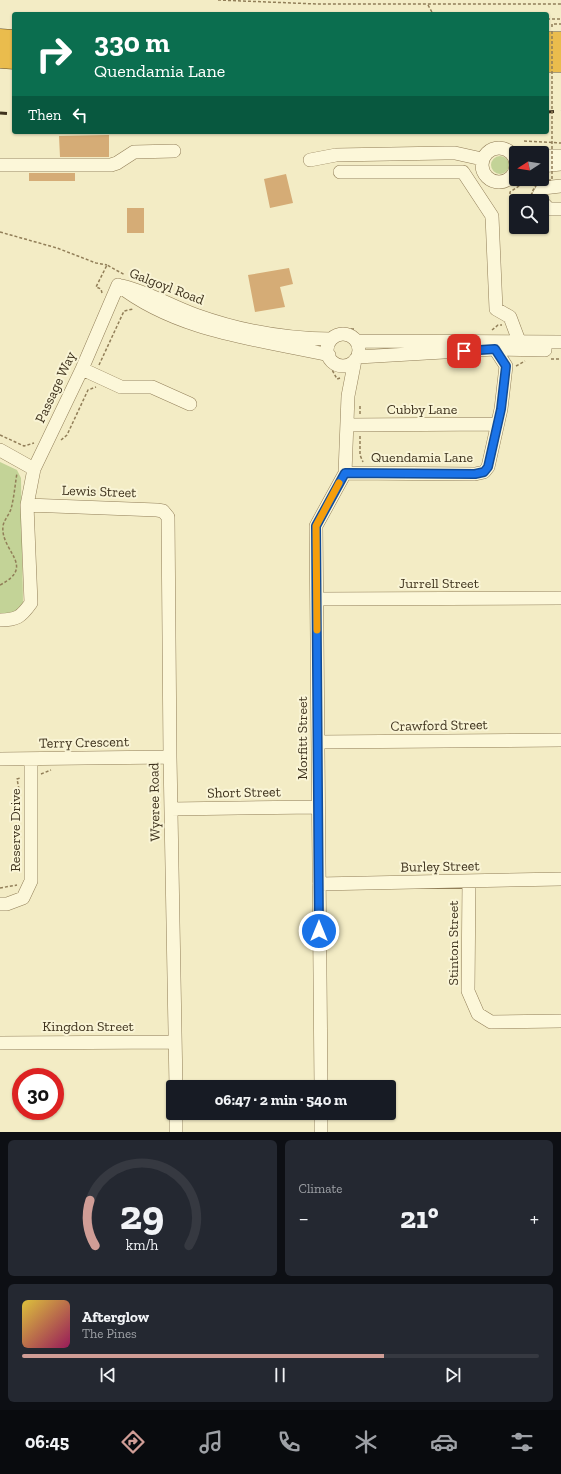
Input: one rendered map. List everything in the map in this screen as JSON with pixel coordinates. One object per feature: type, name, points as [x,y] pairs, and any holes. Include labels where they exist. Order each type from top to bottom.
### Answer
[{"type":"highway","points":[[0,39],[12,40]]},
{"type":"highway","points":[[0,58],[12,59]]},
{"type":"highway","points":[[549,62],[561,62]]},
{"type":"street","points":[[508,150],[503,148],[493,148],[485,154],[482,159],[482,170],[489,179],[500,182],[509,178]]},
{"type":"street","points":[[0,166],[110,165],[117,163],[134,152],[174,151]]},
{"type":"street","points":[[310,160],[336,155],[455,152],[482,159]]},
{"type":"street","points":[[549,156],[561,156]]},
{"type":"street","points":[[549,165],[561,164]]},
{"type":"street","points":[[340,172],[462,172],[492,216],[496,309],[510,318],[518,345]]},
{"type":"street","points":[[540,194],[543,188],[560,183]]},
{"type":"street","points":[[549,209],[561,209]]},
{"type":"street","name":"Galgoyl Road","points":[[118,285],[139,290],[195,314],[246,333],[329,355]]},
{"type":"street","name":"Passage Way","points":[[0,620],[11,620],[23,615],[30,604],[27,504],[34,469],[82,369],[118,285]]},
{"type":"street","name":"Galgoyl Road","points":[[246,333],[307,339],[331,339]]},
{"type":"street","points":[[561,342],[518,345],[356,341],[346,335],[340,335],[331,339],[329,355],[335,363],[340,366],[347,366],[356,359],[495,349],[518,345],[561,351]]},
{"type":"street","points":[[356,341],[359,347],[356,359]]},
{"type":"street","name":"Quendamia Lane","points":[[345,473],[475,474],[484,472],[488,467],[497,424],[506,365],[518,345]]},
{"type":"street","points":[[495,349],[506,365]]},
{"type":"street","name":"Morfitt Street","points":[[348,396],[356,359]]},
{"type":"street","name":"Morfitt Street","points":[[320,1080],[316,526],[345,473],[354,425],[340,366]]},
{"type":"street","points":[[82,369],[121,387],[152,387],[190,404]]},
{"type":"street","name":"Cubby Lane","points":[[354,425],[497,424]]},
{"type":"street","points":[[0,450],[34,469]]},
{"type":"street","name":"Lewis Street","points":[[27,504],[157,510],[163,511],[168,517]]},
{"type":"street","name":"Wyeree Road","points":[[168,517],[170,757],[176,1080]]},
{"type":"street","name":"Jurrell Street","points":[[317,599],[561,598]]},
{"type":"street","name":"Crawford Street","points":[[318,742],[561,740]]},
{"type":"street","name":"Terry Crescent","points":[[0,759],[31,760],[170,757]]},
{"type":"street","name":"Reserve Drive","points":[[0,904],[8,904],[23,898],[31,881],[31,760]]},
{"type":"street","name":"Short Street","points":[[171,809],[318,807]]},
{"type":"street","name":"Burley Street","points":[[319,884],[561,879]]},
{"type":"street","name":"Stinton Street","points":[[469,881],[468,991],[478,1014],[491,1022],[561,1021]]},
{"type":"street","name":"Kingdon Street","points":[[0,1043],[175,1042]]},
{"type":"street","points":[[176,1120],[176,1132]]},
{"type":"street","points":[[321,1120],[321,1132]]},
{"type":"path","points":[[218,0],[317,4],[561,4]]},
{"type":"path","points":[[428,5],[432,12]]},
{"type":"path","points":[[549,19],[561,19]]},
{"type":"path","points":[[536,194],[534,186],[539,182],[552,180],[552,24],[561,24]]},
{"type":"path","points":[[532,146],[561,143]]},
{"type":"path","points":[[510,194],[528,180],[560,183]]},
{"type":"path","points":[[0,232],[57,248],[96,263],[108,265]]},
{"type":"path","points":[[506,365],[518,366],[528,358]]},
{"type":"path","points":[[548,358],[561,359]]},
{"type":"path","points":[[360,403],[354,425],[363,463],[362,473]]},
{"type":"path","points":[[0,585],[8,581],[15,573],[16,562],[3,543],[3,527],[11,510],[18,467]]},
{"type":"path","points":[[19,791],[17,779],[31,777],[51,770],[51,766]]},
{"type":"path","points":[[0,888],[14,887],[19,884],[20,880]]},
{"type":"green space","points":[[500,156],[508,162],[509,165],[506,171],[500,174],[494,171],[491,165],[494,159]]},
{"type":"green space","points":[[0,462],[17,470],[21,478],[23,603],[19,611],[0,615]]},
{"type":"building","points":[[109,135],[109,157],[60,157],[59,136]]},
{"type":"building","points":[[29,173],[75,173],[75,181],[29,181]]},
{"type":"building","points":[[286,174],[293,203],[270,208],[264,179]]},
{"type":"building","points":[[127,208],[144,208],[144,233],[127,233]]},
{"type":"building","points":[[289,268],[293,284],[280,287],[285,307],[255,312],[248,275]]},
{"type":"railway","points":[[549,112],[561,111]]},
{"type":"railway","points":[[0,113],[12,114]]},
{"type":"slow traffic","points":[[317,630],[316,526],[339,483]]},
{"type":"route","points":[[319,931],[316,526],[345,473],[475,474],[484,472],[488,467],[501,409],[506,364],[495,349],[464,351]]}]
